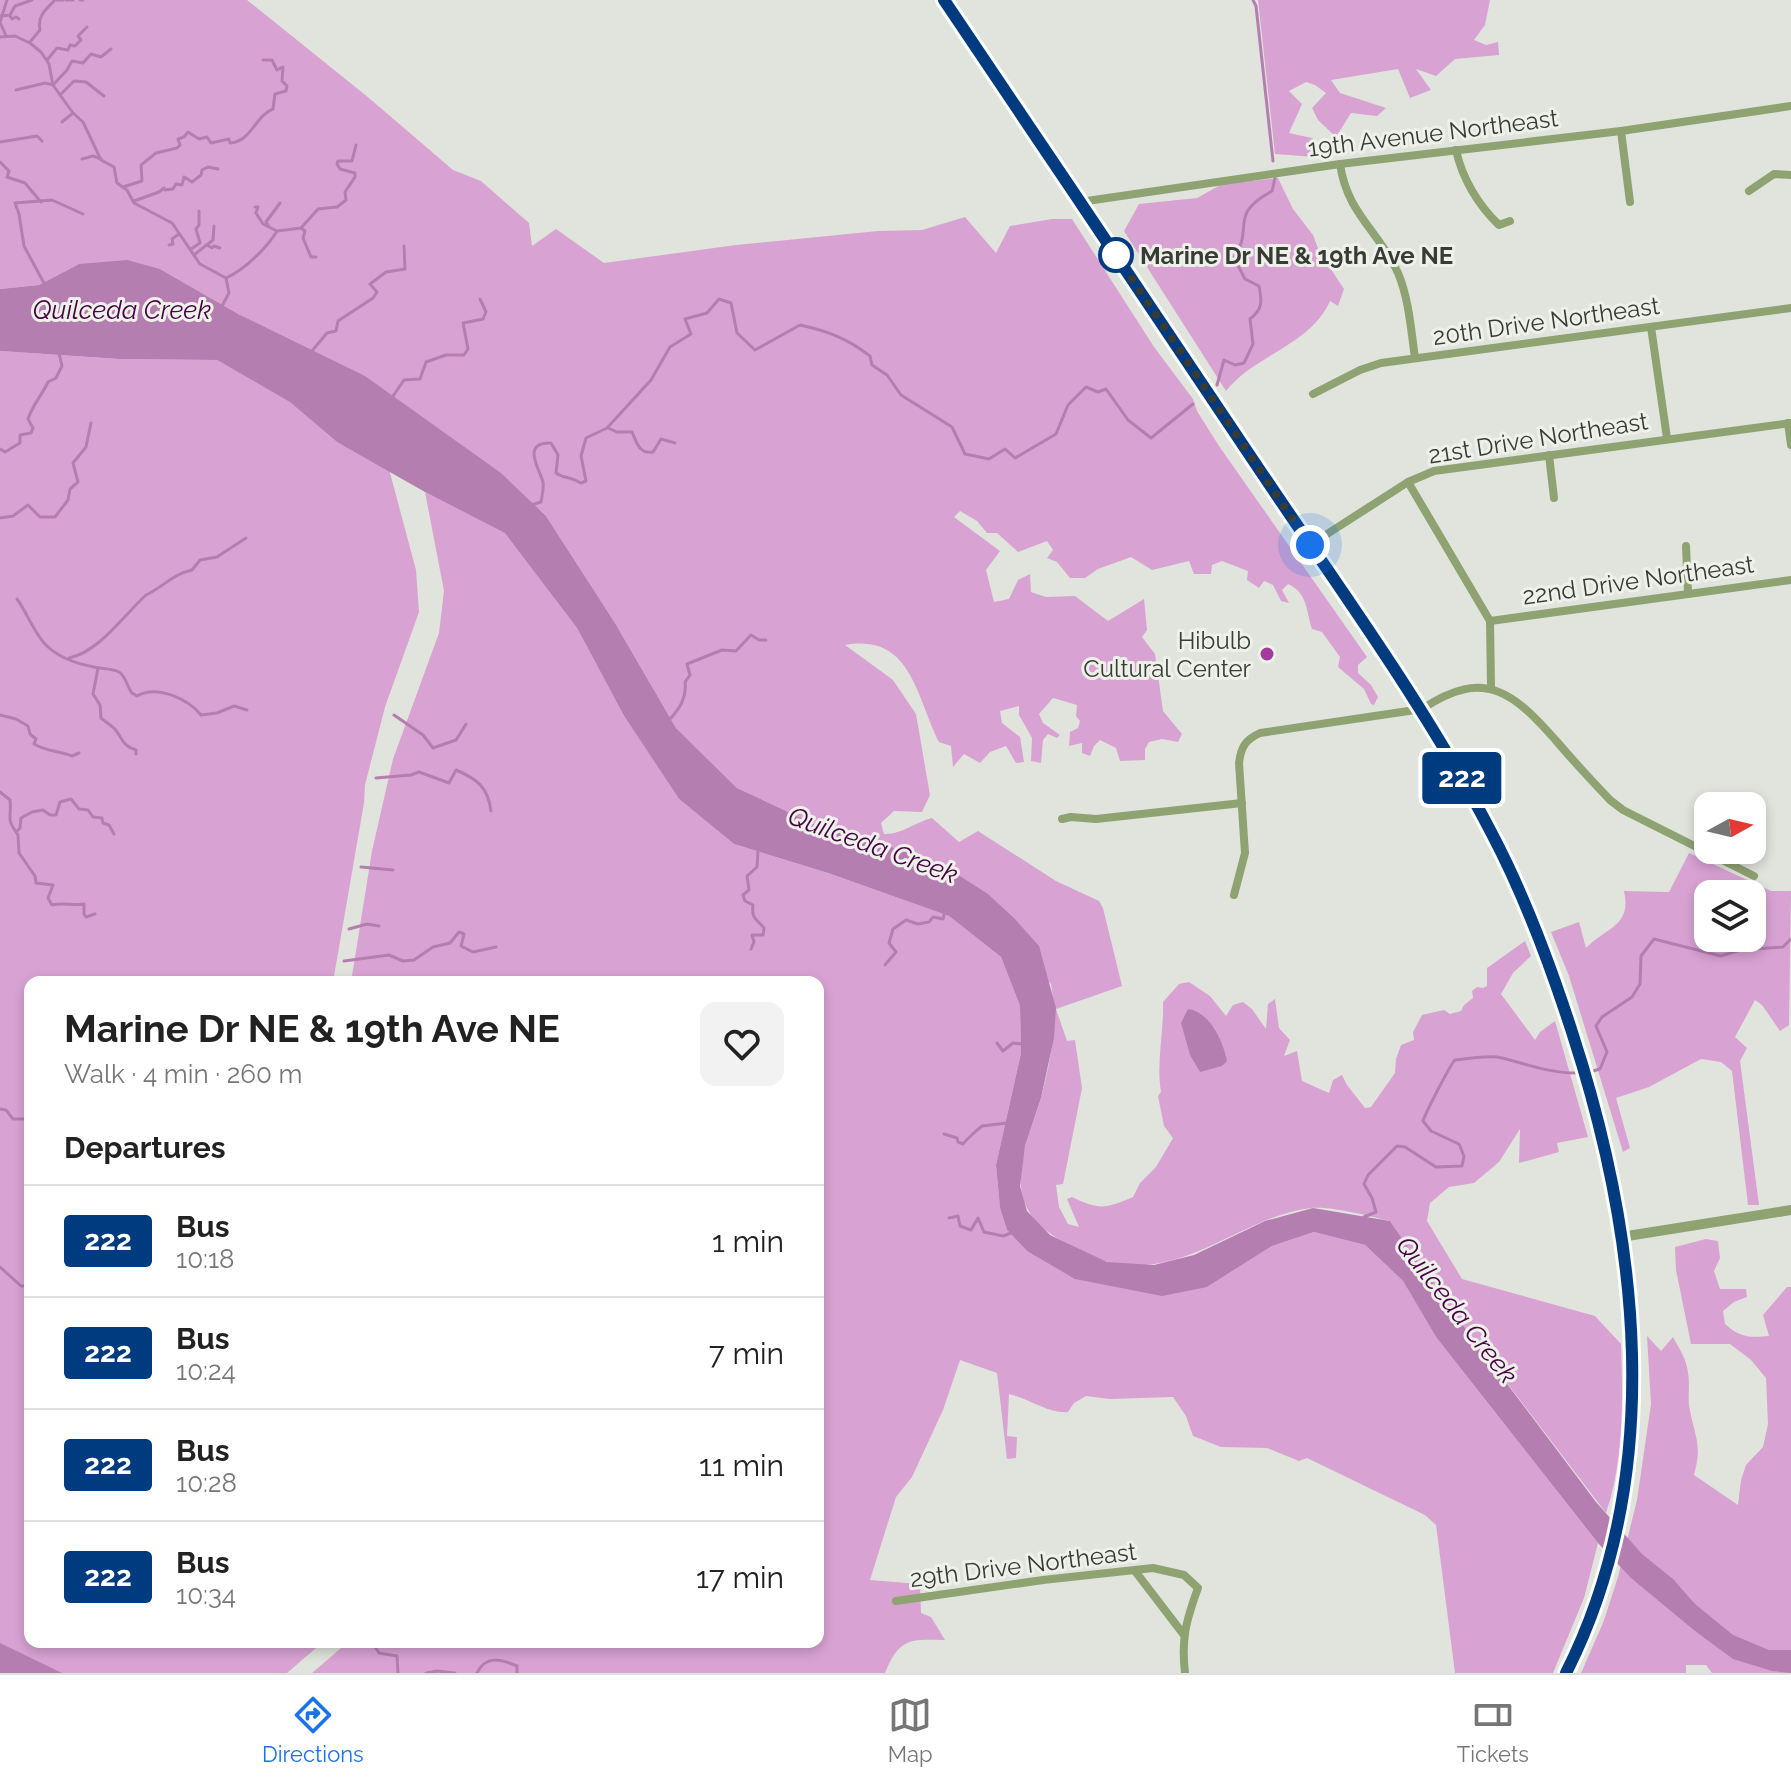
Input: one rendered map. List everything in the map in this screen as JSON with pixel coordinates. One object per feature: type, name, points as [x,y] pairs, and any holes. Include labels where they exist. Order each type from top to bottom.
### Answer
[{"type":"main road","points":[[944,0],[1422,709],[1494,836],[1539,938],[1570,1023],[1598,1119],[1621,1237],[1631,1330],[1630,1435],[1619,1519],[1586,1628],[1566,1673]]},
{"type":"street","name":"19th Avenue Northeast","points":[[1080,202],[1340,164],[1621,131],[1791,106]]},
{"type":"street","points":[[1621,131],[1630,202]]},
{"type":"street","points":[[1456,150],[1461,171],[1490,216],[1499,225],[1510,221]]},
{"type":"street","points":[[1340,164],[1343,186],[1397,271],[1405,297],[1415,358]]},
{"type":"street","points":[[1749,191],[1774,174],[1791,175]]},
{"type":"street","name":"20th Drive Northeast","points":[[1313,394],[1381,363],[1791,308]]},
{"type":"street","points":[[1651,327],[1667,438]]},
{"type":"street","points":[[1790,423],[1791,445]]},
{"type":"street","name":"21st Drive Northeast","points":[[1310,545],[1408,482],[1434,471],[1790,423]]},
{"type":"street","points":[[1549,455],[1554,498]]},
{"type":"street","points":[[1408,482],[1490,621],[1491,688]]},
{"type":"street","points":[[1686,546],[1688,592]]},
{"type":"street","name":"22nd Drive Northeast","points":[[1490,621],[1791,580]]},
{"type":"street","points":[[1234,895],[1245,853],[1241,752],[1244,743],[1260,733],[1422,709],[1442,695],[1465,689],[1491,688],[1519,701],[1610,800],[1623,810],[1754,876]]},
{"type":"street","points":[[1062,819],[1096,819],[1242,803]]},
{"type":"street","points":[[1621,1237],[1791,1210]]},
{"type":"street","name":"29th Drive Northeast","points":[[896,1601],[1153,1568],[1184,1575],[1198,1588],[1184,1635]]},
{"type":"street","points":[[1135,1571],[1184,1635],[1185,1673]]},
{"type":"shaded area","points":[[0,0],[247,0],[453,170],[481,181],[529,223],[532,246],[556,229],[604,263],[736,245],[878,231],[922,230],[965,217],[996,253],[1010,226],[1072,219],[1154,347],[1193,399],[1219,446],[1367,657],[1358,665],[1358,673],[1378,697],[1374,705],[1371,704],[1364,689],[1338,667],[1340,657],[1322,632],[1312,629],[1303,597],[1288,584],[1282,590],[1289,603],[1281,601],[1273,585],[1264,581],[1259,588],[1247,580],[1248,571],[1222,561],[1212,565],[1211,574],[1194,574],[1189,561],[1152,570],[1131,557],[1098,569],[1085,578],[1070,578],[1057,562],[1047,558],[1053,550],[1047,541],[1018,552],[997,533],[987,533],[977,521],[960,511],[954,517],[1000,551],[986,570],[994,602],[1009,599],[1018,580],[1030,574],[1031,592],[1046,597],[1075,596],[1108,621],[1144,599],[1147,630],[1142,637],[1155,654],[1163,711],[1182,734],[1178,742],[1162,739],[1149,742],[1145,760],[1120,761],[1116,748],[1100,740],[1090,756],[1082,753],[1082,743],[1069,746],[1070,732],[1078,728],[1080,721],[1076,716],[1077,705],[1053,698],[1039,714],[1043,723],[1060,735],[1057,738],[1048,734],[1043,740],[1041,763],[1031,761],[1032,738],[1019,715],[1019,706],[1000,711],[1002,723],[1020,737],[1024,762],[1016,763],[1006,746],[990,752],[980,763],[964,754],[953,767],[951,746],[939,742],[917,688],[898,658],[884,649],[867,644],[845,645],[893,680],[916,714],[930,795],[922,812],[894,811],[881,823],[884,834],[932,818],[959,842],[978,831],[1056,881],[1099,901],[1103,908],[1122,986],[1056,1009],[1067,1041],[1075,1040],[1082,1088],[1063,1184],[1056,1185],[1059,1207],[1068,1224],[1079,1227],[1067,1199],[1072,1197],[1102,1206],[1133,1197],[1173,1138],[1164,1126],[1158,1096],[1161,1092],[1159,1070],[1163,1002],[1179,984],[1189,982],[1210,996],[1226,1016],[1233,1005],[1243,1002],[1266,1029],[1268,1004],[1275,999],[1279,1028],[1290,1040],[1284,1056],[1297,1051],[1302,1081],[1329,1093],[1333,1080],[1342,1075],[1365,1108],[1371,1107],[1395,1073],[1401,1045],[1414,1040],[1413,1032],[1422,1015],[1444,1010],[1450,1014],[1461,1011],[1473,998],[1472,991],[1487,986],[1487,968],[1525,941],[1531,956],[1513,973],[1501,994],[1535,1040],[1555,1021],[1588,1137],[1557,1143],[1559,1152],[1519,1163],[1520,1129],[1499,1162],[1474,1183],[1449,1187],[1430,1203],[1427,1221],[1462,1279],[1595,1316],[1621,1344],[1619,1451],[1606,1513],[1453,1312],[1390,1221],[1340,1210],[1311,1208],[1260,1223],[1188,1255],[1136,1265],[1098,1259],[1044,1229],[1026,1207],[1020,1176],[1023,1153],[1041,1098],[1050,1056],[1054,1027],[1051,984],[949,869],[908,852],[814,824],[737,788],[676,728],[615,623],[546,516],[535,506],[240,315],[160,269],[79,264],[39,285],[0,289]]},
{"type":"shaded area","points":[[1258,0],[1490,0],[1485,25],[1474,40],[1486,45],[1498,42],[1499,55],[1455,59],[1436,76],[1416,69],[1431,90],[1410,98],[1398,69],[1331,80],[1340,93],[1386,108],[1377,116],[1351,113],[1336,137],[1318,120],[1312,108],[1326,93],[1306,82],[1289,91],[1302,104],[1289,133],[1312,138],[1323,149],[1315,157],[1275,154]]},
{"type":"shaded area","points":[[1278,178],[1293,209],[1313,235],[1319,251],[1344,289],[1338,306],[1330,301],[1310,329],[1251,368],[1226,391],[1124,231],[1139,204],[1197,198],[1222,184]]},
{"type":"shaded area","points":[[0,351],[119,359],[217,360],[291,402],[337,442],[389,469],[416,570],[419,612],[385,707],[365,785],[334,976],[24,976],[24,1648],[316,1648],[287,1673],[0,1673]]},
{"type":"shaded area","points":[[425,492],[506,533],[577,628],[624,716],[679,799],[734,844],[949,916],[1001,957],[1020,1006],[1021,1053],[996,1165],[1000,1208],[1007,1230],[1027,1251],[1207,1287],[1272,1246],[1314,1232],[1365,1245],[1403,1281],[1436,1337],[1598,1543],[1584,1598],[1553,1673],[1455,1673],[1436,1525],[1425,1515],[1307,1458],[1299,1461],[1267,1448],[1221,1447],[1193,1436],[1186,1416],[1173,1397],[1110,1399],[1086,1396],[1074,1403],[1068,1412],[1061,1412],[1009,1394],[1007,1436],[1017,1437],[1016,1458],[1007,1459],[997,1373],[960,1360],[943,1410],[912,1477],[896,1497],[870,1580],[920,1584],[921,1613],[931,1617],[945,1640],[907,1643],[895,1653],[885,1673],[312,1673],[341,1648],[824,1648],[824,976],[352,976],[372,851],[393,759],[439,633],[444,591]]},
{"type":"shaded area","points":[[1689,853],[1694,855],[1694,864],[1713,864],[1747,880],[1694,880],[1694,952],[1766,952],[1766,889],[1791,891],[1789,1025],[1780,1031],[1755,1000],[1735,1037],[1747,1048],[1740,1061],[1759,1205],[1748,1205],[1732,1071],[1721,1062],[1701,1059],[1649,1087],[1616,1098],[1630,1148],[1623,1152],[1569,976],[1551,932],[1579,922],[1586,948],[1621,919],[1626,903],[1624,891],[1669,892]]},
{"type":"shaded area","points":[[1706,1239],[1718,1241],[1720,1258],[1714,1271],[1720,1289],[1746,1289],[1747,1297],[1723,1311],[1725,1324],[1735,1332],[1750,1337],[1769,1336],[1763,1315],[1787,1287],[1791,1287],[1791,1673],[1712,1673],[1706,1665],[1686,1665],[1686,1673],[1581,1673],[1603,1623],[1618,1577],[1637,1500],[1651,1404],[1647,1336],[1661,1351],[1673,1337],[1686,1363],[1689,1405],[1698,1447],[1694,1475],[1738,1505],[1746,1465],[1763,1447],[1768,1424],[1766,1378],[1751,1360],[1730,1344],[1691,1344],[1676,1270],[1675,1247]]},
{"type":"water","name":"Quilceda Creek","points":[[127,260],[160,269],[240,315],[365,376],[501,473],[546,516],[615,623],[676,728],[737,788],[814,824],[908,852],[949,869],[988,894],[1015,919],[1039,946],[1056,1008],[1054,1038],[1041,1098],[1025,1146],[1020,1186],[1027,1211],[1050,1235],[1107,1262],[1154,1265],[1194,1255],[1265,1221],[1313,1208],[1390,1221],[1453,1312],[1596,1502],[1642,1554],[1733,1635],[1769,1650],[1791,1650],[1791,1673],[1772,1671],[1733,1659],[1631,1578],[1598,1543],[1436,1337],[1403,1281],[1365,1245],[1314,1232],[1272,1246],[1207,1287],[1162,1296],[1075,1279],[1027,1251],[1007,1230],[1000,1208],[996,1165],[1021,1053],[1020,1006],[1001,957],[949,916],[734,844],[679,799],[624,716],[577,628],[505,533],[337,442],[290,402],[217,360],[119,359],[0,351],[0,289],[39,285],[79,264]]},
{"type":"water","points":[[1188,1009],[1203,1016],[1214,1029],[1227,1061],[1222,1066],[1200,1072],[1190,1055],[1181,1023]]},
{"type":"water","points":[[0,1643],[62,1673],[0,1673]]},
{"type":"waterway","points":[[6,36],[0,22],[7,0]]},
{"type":"waterway","points":[[0,16],[10,15],[15,6],[32,0]]},
{"type":"waterway","points":[[30,42],[40,30],[41,17],[46,10],[55,0],[63,0]]},
{"type":"waterway","points":[[66,0],[73,0]]},
{"type":"waterway","points":[[1253,0],[1273,161]]},
{"type":"waterway","points":[[10,16],[19,19]]},
{"type":"waterway","points":[[47,60],[57,48],[68,50],[70,45],[75,46],[81,40],[78,36],[87,27]]},
{"type":"waterway","points":[[0,37],[15,36],[41,52],[49,64],[53,85],[83,122],[101,160],[114,167],[117,183],[127,190],[134,203],[172,223],[200,264],[226,278],[229,293],[221,308]]},
{"type":"waterway","points":[[16,90],[45,83],[53,85],[72,61],[83,63],[91,54],[101,57],[111,49]]},
{"type":"waterway","points":[[123,187],[142,181],[141,165],[156,153],[177,148],[180,145],[178,139],[188,132],[199,139],[207,137],[211,143],[229,139],[230,143],[237,142],[248,134],[273,109],[275,94],[286,91],[287,86],[282,81],[283,67],[277,70],[272,60],[263,60]]},
{"type":"waterway","points":[[60,95],[74,81],[86,82],[104,96]]},
{"type":"waterway","points":[[62,122],[73,113]]},
{"type":"waterway","points":[[0,142],[37,136],[42,141]]},
{"type":"waterway","points":[[226,278],[254,258],[277,231],[301,228],[318,209],[337,207],[346,200],[345,192],[355,173],[340,169],[337,164],[338,161],[352,161],[356,145]]},
{"type":"waterway","points":[[82,159],[93,156],[101,159]]},
{"type":"waterway","points":[[0,162],[9,171],[7,177],[25,183],[41,202]]},
{"type":"waterway","points":[[134,201],[164,188],[173,189],[176,184],[182,185],[184,177],[192,182],[208,167],[218,169]]},
{"type":"waterway","points":[[1217,385],[1224,360],[1235,365],[1244,363],[1253,344],[1250,319],[1260,304],[1259,286],[1245,279],[1234,258],[1240,247],[1246,215],[1258,200],[1272,191],[1275,178]]},
{"type":"waterway","points":[[45,285],[24,246],[15,203],[52,200],[83,214]]},
{"type":"waterway","points":[[268,225],[266,222],[280,203]]},
{"type":"waterway","points":[[255,207],[258,207],[256,213],[263,224],[277,231]]},
{"type":"waterway","points":[[191,249],[200,243],[196,229],[199,211]]},
{"type":"waterway","points":[[194,255],[213,240],[214,226]]},
{"type":"waterway","points":[[301,228],[305,231],[303,238],[311,257],[316,257]]},
{"type":"waterway","points":[[169,245],[179,234]]},
{"type":"waterway","points":[[207,245],[220,248]]},
{"type":"waterway","points":[[311,352],[327,333],[336,331],[338,321],[373,298],[377,292],[370,284],[386,272],[405,269],[404,246]]},
{"type":"waterway","points":[[391,399],[404,380],[420,379],[426,362],[446,355],[464,355],[468,349],[463,323],[483,319],[486,312],[480,299]]},
{"type":"waterway","points":[[531,505],[541,502],[543,489],[534,457],[537,447],[551,443],[558,455],[556,473],[581,483],[586,481],[581,456],[586,438],[607,428],[651,380],[670,347],[691,334],[685,319],[707,313],[719,299],[731,303],[737,333],[755,350],[800,325],[829,333],[854,345],[870,356],[872,365],[887,375],[901,395],[952,427],[965,454],[989,459],[1005,449],[1015,458],[1056,434],[1068,405],[1086,387],[1098,392],[1106,389],[1128,420],[1151,438],[1193,404]]},
{"type":"waterway","points":[[0,449],[5,452],[20,443],[20,435],[31,433],[33,428],[28,419],[48,382],[56,378],[62,366],[59,353]]},
{"type":"waterway","points":[[0,518],[13,516],[28,505],[40,517],[55,517],[68,500],[70,489],[78,482],[73,463],[86,447],[91,423]]},
{"type":"waterway","points":[[608,428],[617,432],[632,432],[639,447],[648,452],[653,452],[661,439],[675,443]]},
{"type":"waterway","points":[[69,658],[101,641],[146,595],[179,574],[192,570],[200,560],[217,557],[246,538]]},
{"type":"waterway","points":[[17,599],[39,637],[53,651],[76,662],[119,672],[137,696],[154,692],[172,695],[201,715],[234,706],[247,710]]},
{"type":"waterway","points":[[670,719],[684,697],[685,682],[690,675],[687,664],[722,650],[736,651],[751,635],[766,640]]},
{"type":"waterway","points":[[98,668],[93,694],[100,705],[101,718],[114,728],[126,745],[136,750],[136,754]]},
{"type":"waterway","points":[[0,715],[28,726],[30,734],[36,739],[34,744],[38,746],[72,756],[79,753]]},
{"type":"waterway","points":[[394,715],[423,735],[433,748],[456,740],[466,724]]},
{"type":"waterway","points":[[376,778],[419,772],[449,783],[456,770],[480,785],[491,811]]},
{"type":"waterway","points":[[0,792],[10,800],[10,821],[18,835],[19,853],[35,876],[36,883],[53,885],[48,898],[52,905],[84,904],[86,917],[95,914]]},
{"type":"waterway","points":[[17,831],[21,818],[43,810],[56,815],[60,802],[71,799],[79,809],[102,818],[114,834]]},
{"type":"waterway","points":[[751,949],[754,942],[752,935],[763,935],[764,928],[754,916],[753,905],[745,901],[743,895],[749,890],[747,876],[757,867],[758,850]]},
{"type":"waterway","points":[[361,867],[393,870]]},
{"type":"waterway","points":[[885,965],[896,952],[889,943],[893,929],[906,920],[918,924],[929,922],[933,917],[943,919],[945,911]]},
{"type":"waterway","points":[[349,929],[367,924],[379,926]]},
{"type":"waterway","points":[[344,961],[389,955],[403,961],[414,960],[433,947],[450,943],[459,932],[464,934],[461,946],[473,952],[496,947]]},
{"type":"waterway","points":[[1586,1073],[1600,1069],[1607,1052],[1596,1026],[1602,1017],[1632,997],[1640,984],[1641,956],[1654,939],[1721,956],[1740,950],[1783,947],[1791,939]]},
{"type":"waterway","points":[[997,1043],[1003,1051],[1013,1043],[1021,1044]]},
{"type":"waterway","points":[[1364,1217],[1376,1212],[1364,1184],[1368,1175],[1397,1146],[1405,1147],[1436,1167],[1462,1166],[1464,1156],[1459,1144],[1431,1131],[1423,1121],[1455,1060],[1497,1057],[1550,1070],[1579,1073]]},
{"type":"waterway","points":[[0,1109],[6,1110],[13,1119],[24,1119]]},
{"type":"waterway","points":[[944,1134],[957,1138],[963,1144],[982,1126],[1007,1123]]},
{"type":"waterway","points":[[949,1218],[958,1216],[960,1226],[971,1230],[978,1218],[984,1232],[1003,1236],[1011,1233]]},
{"type":"waterway","points":[[0,1267],[24,1286]]},
{"type":"waterway","points":[[376,1648],[379,1653],[397,1656],[398,1673]]},
{"type":"waterway","points":[[477,1673],[485,1663],[494,1660],[517,1666],[517,1673]]},
{"type":"waterway","points":[[426,1673],[455,1673]]},
{"type":"bus line","name":"222","points":[[944,0],[1422,709],[1494,836],[1550,967],[1581,1059],[1612,1180],[1628,1283],[1632,1363],[1630,1435],[1616,1534],[1586,1628],[1566,1673]]},
{"type":"place","name":"Marine Dr NE & 19th Ave NE","points":[[1116,255]]},
{"type":"place","name":"Hibulb Cultural Center","points":[[1267,654]]},
{"type":"route","points":[[1116,255],[1310,545]]}]
